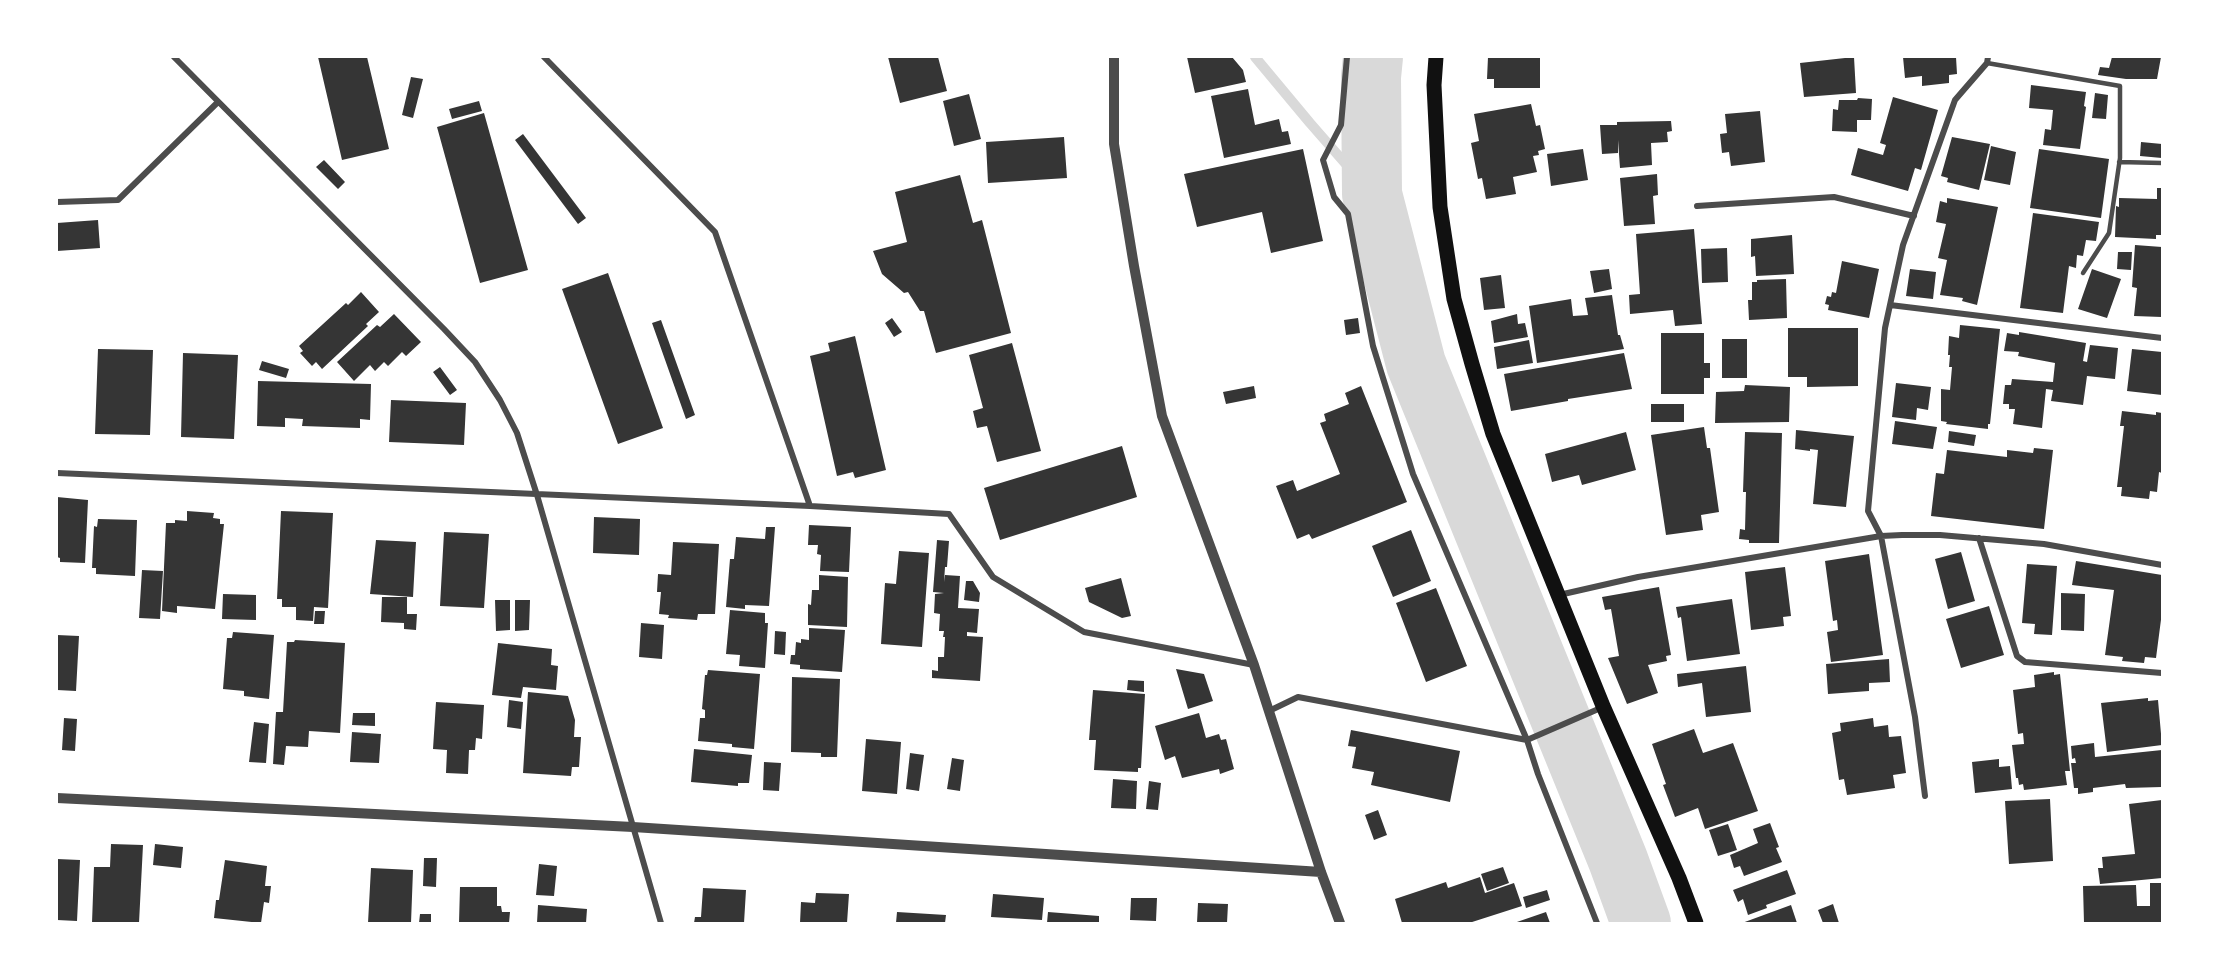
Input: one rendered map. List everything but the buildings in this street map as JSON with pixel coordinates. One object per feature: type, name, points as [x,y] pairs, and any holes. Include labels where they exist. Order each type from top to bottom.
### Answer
[{"type":"main road","points":[[1436,57],[1434,86],[1440,207],[1454,299],[1493,434],[1603,706],[1679,878],[1696,923]]},
{"type":"street","points":[[174,57],[444,328],[475,362],[500,400],[517,433],[537,495],[661,923]]},
{"type":"street","points":[[544,57],[715,232],[810,506]]},
{"type":"street","points":[[1114,57],[1114,144],[1162,416],[1254,665],[1321,872],[1340,923]]},
{"type":"street","points":[[1347,57],[1341,125],[1323,160],[1334,197],[1348,214],[1372,346],[1413,474],[1527,740],[1596,923]]},
{"type":"street","points":[[1925,796],[1915,717],[1881,537],[1868,511],[1885,328],[1903,245],[1955,100],[1988,60]]},
{"type":"street","points":[[57,202],[118,200],[219,102]]},
{"type":"street","points":[[1697,206],[1834,197],[1914,216]]},
{"type":"street","points":[[1890,305],[2162,338]]},
{"type":"street","points":[[57,473],[949,514],[993,577],[1084,632],[1254,665]]},
{"type":"street","points":[[1558,595],[1638,577],[1881,537],[1940,534],[2044,544],[2162,565]]},
{"type":"street","points":[[1978,538],[2016,656],[2025,662],[2162,673]]},
{"type":"street","points":[[1269,711],[1298,697],[1527,740],[1603,706]]},
{"type":"street","points":[[57,798],[633,827],[1321,872]]},
{"type":"lane","points":[[1988,60],[2120,86],[2119,162],[2109,233],[2083,273]]},
{"type":"lane","points":[[2119,162],[2162,164]]},
{"type":"waterway","points":[[1255,57],[1372,194]]},
{"type":"waterway","points":[[1373,57],[1371,77],[1372,194],[1416,364],[1618,860],[1641,923]]}]
